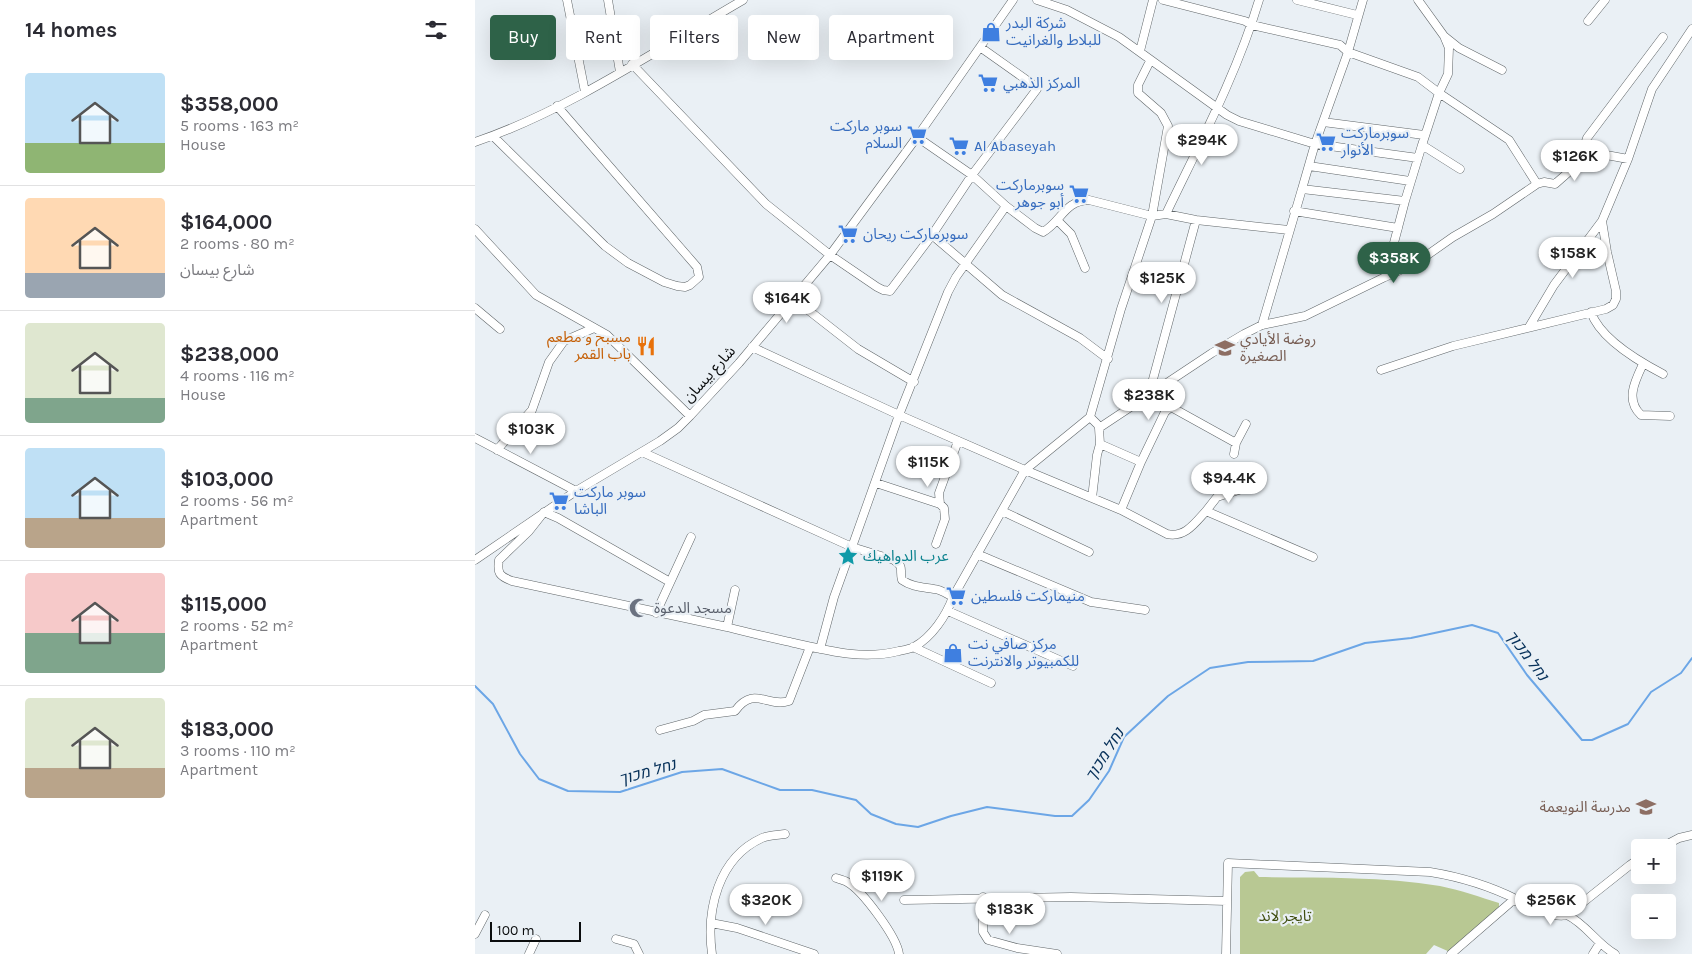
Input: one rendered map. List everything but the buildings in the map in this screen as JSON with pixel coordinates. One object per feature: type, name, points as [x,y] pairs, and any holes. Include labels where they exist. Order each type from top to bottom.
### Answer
[{"type":"street","points":[[567,0],[585,92]]},
{"type":"street","points":[[608,0],[620,72]]},
{"type":"street","points":[[475,142],[493,136],[585,92],[743,0]]},
{"type":"street","name":"شارع بيسان","points":[[475,560],[576,491],[678,428],[690,416],[752,348],[830,255],[917,137],[1013,0]]},
{"type":"street","points":[[1037,0],[1067,10],[1119,37],[1217,108],[1239,121],[1315,144],[1418,158]]},
{"type":"street","points":[[1140,51],[1153,0]]},
{"type":"street","points":[[1163,0],[1245,21],[1252,25],[1341,45],[1348,52],[1418,77],[1509,140],[1537,184]]},
{"type":"street","points":[[1166,214],[1217,108],[1252,25],[1259,0]]},
{"type":"street","points":[[1297,0],[1357,16]]},
{"type":"street","points":[[1261,325],[1315,144],[1348,52],[1363,0]]},
{"type":"street","points":[[1385,277],[1424,135],[1448,74],[1449,48],[1444,36],[1418,0]]},
{"type":"street","points":[[1588,21],[1605,0]]},
{"type":"street","points":[[1529,328],[1554,285],[1602,221],[1628,159],[1651,90],[1692,29]]},
{"type":"street","points":[[1444,36],[1459,48],[1503,70]]},
{"type":"street","points":[[1585,157],[1584,145],[1591,133],[1663,37]]},
{"type":"street","points":[[633,64],[766,204],[830,255],[877,287],[890,291],[932,235],[972,175],[1037,88],[980,47]]},
{"type":"street","points":[[670,582],[558,518],[544,512],[529,531],[499,560],[499,572],[503,578],[727,627],[821,650],[871,656],[892,653],[913,647],[930,634],[948,611],[953,597],[1025,470],[1090,416],[1121,309],[1152,216],[1167,126],[1161,112],[1138,94],[1138,85],[1150,61]]},
{"type":"street","points":[[493,136],[605,246],[628,263],[672,285],[685,287],[696,282],[699,277],[697,267],[557,106]]},
{"type":"street","points":[[1323,122],[1424,135]]},
{"type":"street","points":[[917,137],[972,175],[1006,206],[1043,232],[1073,203],[1089,200],[1152,216],[1166,214],[1196,220],[1289,230]]},
{"type":"street","points":[[1422,145],[1460,169]]},
{"type":"street","points":[[1099,428],[1225,345],[1261,325],[1305,316],[1416,263],[1453,237],[1493,214],[1537,184],[1544,182],[1555,184],[1588,155],[1601,154],[1628,159]]},
{"type":"street","points":[[1309,166],[1410,181]]},
{"type":"street","points":[[1302,189],[1405,201]]},
{"type":"street","points":[[821,650],[834,597],[899,416],[942,305],[956,278],[1006,206]]},
{"type":"street","points":[[1294,211],[1398,228]]},
{"type":"street","points":[[1057,220],[1071,234],[1085,268]]},
{"type":"street","points":[[1149,394],[1196,220]]},
{"type":"street","points":[[1381,370],[1453,346],[1613,305],[1616,299],[1616,291],[1602,221]]},
{"type":"street","points":[[475,229],[536,295],[607,335],[690,416]]},
{"type":"street","points":[[932,235],[967,263],[1002,295],[1080,338],[1108,359]]},
{"type":"street","points":[[794,298],[859,349],[913,382]]},
{"type":"street","points":[[475,308],[500,328]]},
{"type":"street","points":[[1591,312],[1593,319],[1621,348],[1643,364],[1663,374]]},
{"type":"street","points":[[497,450],[532,410],[549,362],[563,341],[594,328]]},
{"type":"street","points":[[752,348],[899,416],[1121,510],[1173,536],[1185,532],[1217,497],[1245,488]]},
{"type":"street","points":[[1643,364],[1633,390],[1635,408],[1641,415],[1670,416]]},
{"type":"street","points":[[1168,383],[1171,406]]},
{"type":"street","points":[[1171,406],[1236,443]]},
{"type":"street","points":[[1121,510],[1165,412],[1171,406]]},
{"type":"street","points":[[1090,416],[1098,425],[1100,444],[1092,498]]},
{"type":"street","points":[[1234,454],[1236,443],[1246,424]]},
{"type":"street","points":[[475,438],[576,491]]},
{"type":"street","points":[[940,504],[939,493],[958,441]]},
{"type":"street","points":[[1100,444],[1141,462]]},
{"type":"street","points":[[641,452],[852,547],[894,560],[902,568],[902,580],[905,582],[926,589],[938,590],[953,597]]},
{"type":"street","points":[[876,483],[940,504],[944,508],[945,519],[937,544]]},
{"type":"street","points":[[1206,511],[1313,557]]},
{"type":"street","points":[[1002,512],[1089,552]]},
{"type":"street","points":[[656,613],[691,538]]},
{"type":"street","points":[[977,554],[1091,602],[1145,610]]},
{"type":"street","points":[[727,627],[735,590]]},
{"type":"street","points":[[948,611],[1073,666]]},
{"type":"street","points":[[660,730],[693,721],[704,715],[735,711],[740,703],[750,698],[789,701],[810,647]]},
{"type":"street","points":[[913,647],[991,683]]},
{"type":"street","points":[[712,954],[711,924],[716,889],[722,877],[744,850],[764,837],[785,834]]},
{"type":"street","points":[[1676,840],[1692,835]]},
{"type":"street","points":[[1226,954],[1229,863],[1430,872],[1457,876],[1501,891],[1518,900],[1559,916],[1567,915],[1631,864]]},
{"type":"street","points":[[836,878],[851,884],[870,904],[896,944],[899,954]]},
{"type":"street","points":[[983,897],[983,932],[988,940],[999,945],[1057,954]]},
{"type":"street","points":[[904,900],[983,897],[1071,897],[1227,902]]},
{"type":"street","points":[[1451,954],[1506,905],[1518,900]]},
{"type":"street","points":[[475,934],[485,915]]},
{"type":"street","points":[[1567,915],[1578,922],[1615,954]]},
{"type":"street","points":[[711,924],[737,928],[814,954]]},
{"type":"street","points":[[617,938],[634,944],[639,954]]},
{"type":"street","points":[[529,954],[536,939]]},
{"type":"street","points":[[1593,954],[1600,943]]},
{"type":"green space","name":"تايجر لاند","points":[[1254,871],[1259,877],[1372,879],[1440,886],[1499,903],[1499,908],[1450,952],[1434,945],[1426,954],[1240,954],[1240,877],[1245,872]]},
{"type":"waterway","name":"נחל מכוך","points":[[475,686],[493,704],[520,754],[539,779],[568,791],[620,792],[682,772],[722,769],[780,790],[812,790],[856,800],[871,814],[896,824],[918,827],[987,807],[1055,816],[1072,816],[1089,800],[1109,771],[1124,737],[1168,696],[1210,668],[1248,662],[1313,661],[1365,643],[1411,638],[1472,625],[1498,633],[1527,675],[1582,740],[1592,740],[1628,724],[1651,692],[1681,673],[1692,658]]},
{"type":"place","name":"شركة البدر للبلاط والغرانيت","points":[[991,32]]},
{"type":"place","name":"المركز الذهبي","points":[[988,83]]},
{"type":"place","name":"سوبر ماركت السلام","points":[[917,135]]},
{"type":"place","name":"سوبرماركت الأنوار","points":[[1326,142]]},
{"type":"place","name":"Al Abaseyah","points":[[959,146]]},
{"type":"place","name":"سوبرماركت أبو جوهر","points":[[1079,194]]},
{"type":"place","name":"سوبرماركت ريحان","points":[[848,234]]},
{"type":"place","name":"مسبح و مطعم باب القمر","points":[[646,346]]},
{"type":"place","name":"روضة الأيادي الصغيرة","points":[[1225,348]]},
{"type":"place","name":"سوبر ماركت الباشا","points":[[559,501]]},
{"type":"place","name":"عرب الدواهيك","points":[[848,556]]},
{"type":"place","name":"منيماركت فلسطين","points":[[956,596]]},
{"type":"place","name":"مسجد الدعوة","points":[[639,608]]},
{"type":"place","name":"مركز صافي نت للكمبيوتر والانترنت","points":[[953,653]]},
{"type":"place","name":"مدرسة النويعمة","points":[[1646,807]]}]
